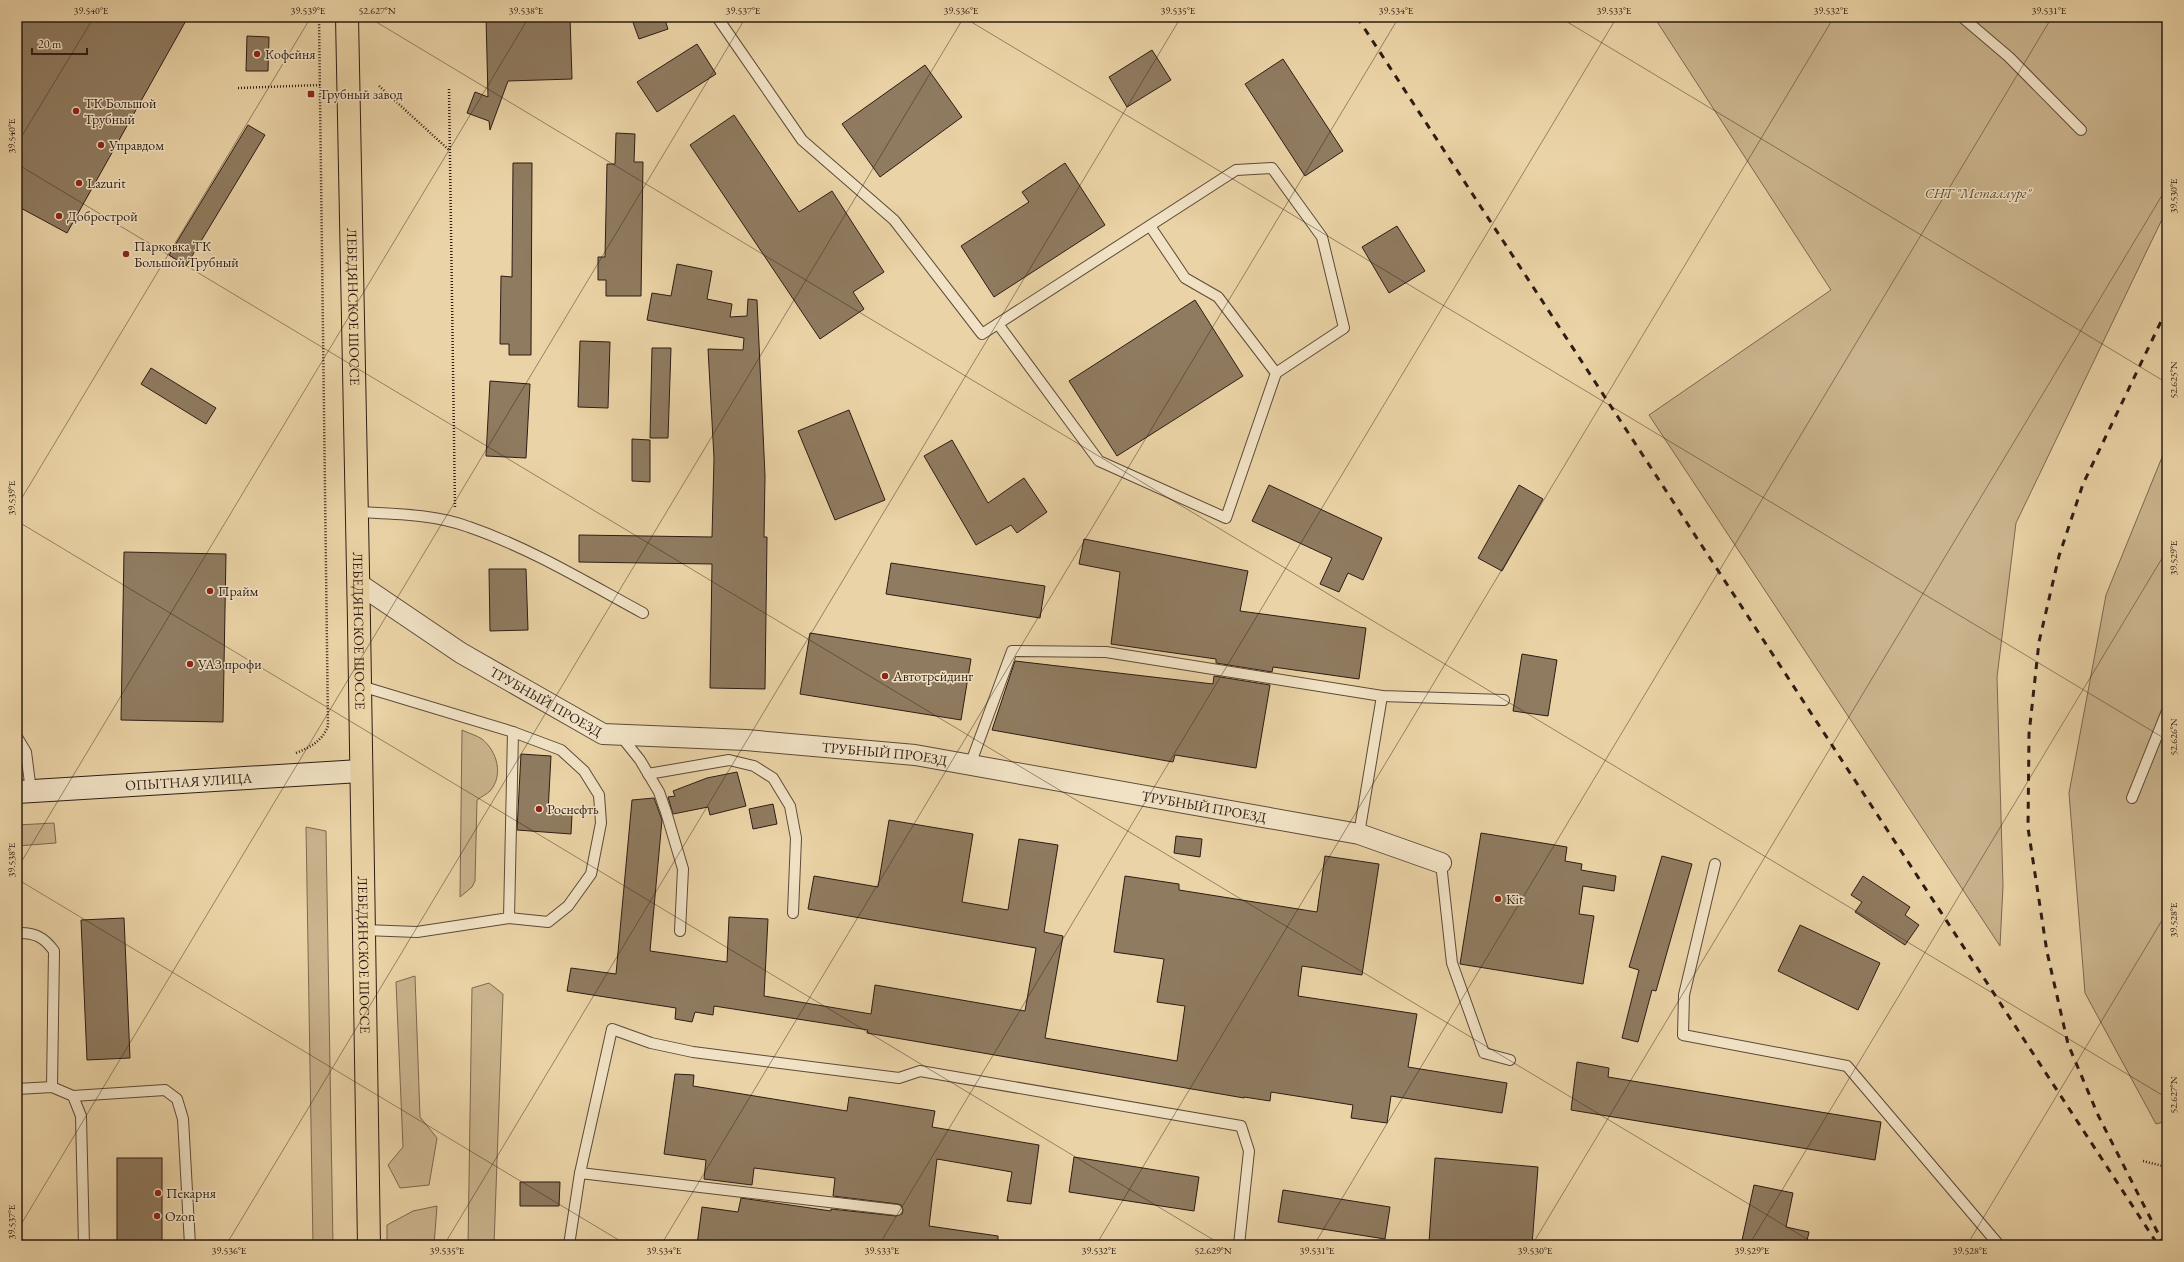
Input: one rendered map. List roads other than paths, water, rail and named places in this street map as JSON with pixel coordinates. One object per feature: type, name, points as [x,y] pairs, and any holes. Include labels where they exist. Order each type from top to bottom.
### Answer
[{"type":"main road","name":"ЛЕБЕДЯНСКОЕ ШОССЕ","points":[[347,17],[358,512],[361,686],[360,771],[369,1245]]},
{"type":"street","name":"ТРУБНЫЙ ПРОЕЗД","points":[[359,584],[461,653],[603,734],[746,740],[915,755],[1359,834],[1441,863]]},
{"type":"street","name":"ОПЫТНАЯ УЛИЦА","points":[[24,792],[360,771]]},
{"type":"lane","points":[[716,17],[802,140],[894,220],[982,334],[1236,170],[1272,168],[1322,237],[1344,328],[1276,373],[1226,518],[1099,461],[998,324]]},
{"type":"lane","points":[[1962,17],[2009,56],[2080,130]]},
{"type":"lane","points":[[1150,226],[1185,278],[1218,297],[1276,373]]},
{"type":"lane","points":[[358,512],[419,516],[468,526],[555,564],[643,613]]},
{"type":"lane","points":[[970,765],[1012,651],[1106,652],[1382,696],[1504,700]]},
{"type":"lane","points":[[361,686],[513,732],[561,750],[584,771],[599,795],[602,823],[591,874],[568,906],[548,922],[509,918],[417,932],[364,930]]},
{"type":"lane","points":[[1359,834],[1382,696]]},
{"type":"lane","points":[[2132,798],[2167,711]]},
{"type":"lane","points":[[509,918],[513,732]]},
{"type":"lane","points":[[620,734],[648,774],[658,792],[666,812],[683,869],[680,931]]},
{"type":"lane","points":[[17,736],[26,752],[24,792]]},
{"type":"lane","points":[[648,774],[729,760],[754,766],[773,778],[790,806],[796,838],[793,913]]},
{"type":"lane","points":[[1441,863],[1452,963],[1484,1053],[1510,1060]]},
{"type":"lane","points":[[1715,864],[1684,995],[1683,1034],[1847,1066],[1999,1245]]},
{"type":"lane","points":[[17,932],[27,932],[46,940],[54,951],[52,1087]]},
{"type":"lane","points":[[569,1245],[580,1173],[612,1029],[652,1043],[693,1052],[899,1078],[920,1071],[1241,1126],[1249,1151],[1239,1245]]},
{"type":"lane","points":[[17,1089],[52,1087],[73,1096],[165,1090],[177,1099],[183,1119],[190,1245]]},
{"type":"lane","points":[[73,1096],[81,1116],[84,1245]]},
{"type":"lane","points":[[580,1173],[897,1210]]},
{"type":"railway","points":[[1357,17],[2158,1245]]},
{"type":"railway","points":[[2164,1245],[2098,1115],[2068,1044],[2047,952],[2028,828],[2029,734],[2039,642],[2059,556],[2083,484],[2167,309]]},
{"type":"place","name":"Кофейня","points":[[257,54]]},
{"type":"place","name":"Трубный завод","points":[[311,94]]},
{"type":"place","name":"ТК Большой Трубный","points":[[76,111]]},
{"type":"place","name":"Управдом","points":[[101,145]]},
{"type":"place","name":"Lazurit","points":[[79,183]]},
{"type":"place","name":"Добрострой","points":[[59,216]]},
{"type":"place","name":"Парковка ТК Большой Трубный","points":[[126,254]]},
{"type":"place","name":"Прайм","points":[[210,591]]},
{"type":"place","name":"УАЗ профи","points":[[190,664]]},
{"type":"place","name":"Автотрейдинг","points":[[885,676]]},
{"type":"place","name":"Роснефть","points":[[539,809]]},
{"type":"place","name":"Kit","points":[[1498,899]]},
{"type":"place","name":"Пекарня","points":[[158,1193]]},
{"type":"place","name":"Ozon","points":[[157,1216]]},
{"type":"park label","name":"СНТ \"Металлург\"","points":[[1978,193]]}]
